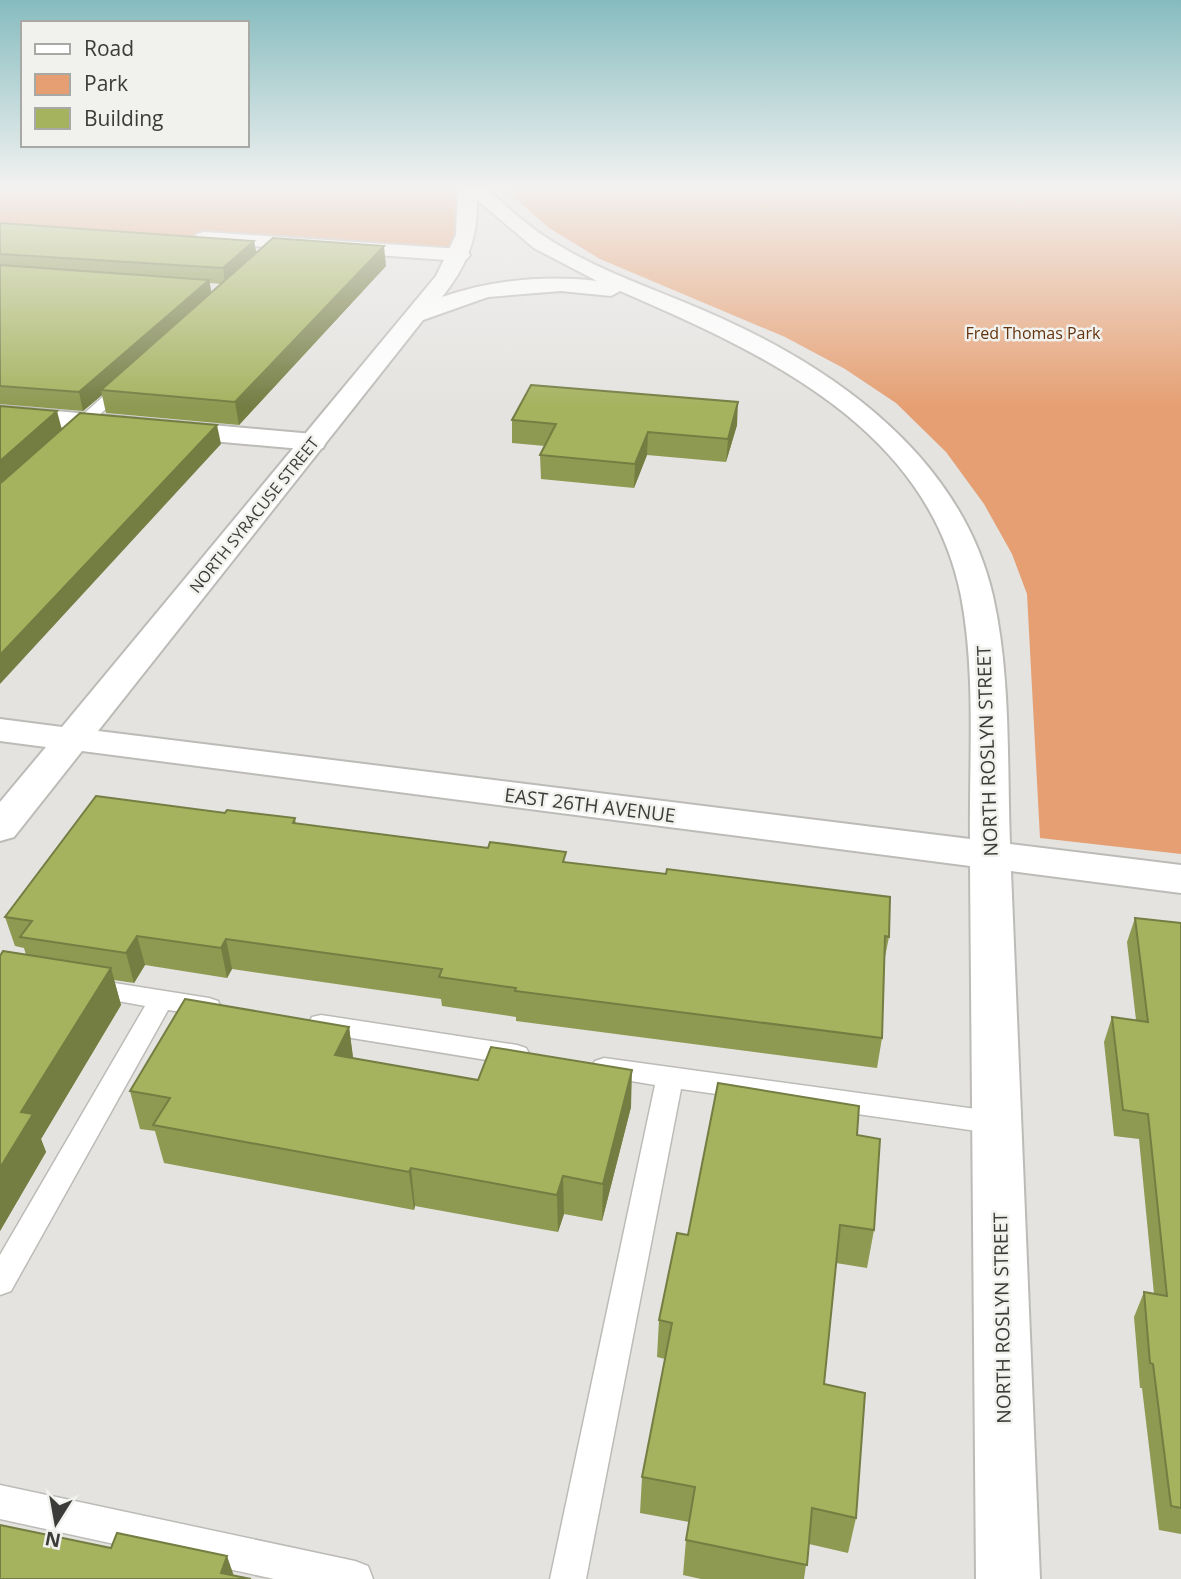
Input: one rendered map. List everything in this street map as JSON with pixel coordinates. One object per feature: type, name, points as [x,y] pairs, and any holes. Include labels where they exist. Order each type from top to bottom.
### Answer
[{"type":"street","name":"NORTH SYRACUSE STREET","points":[[0,828],[416,316],[457,260]]},
{"type":"street","name":"NORTH ROSLYN STREET","points":[[573,260],[757,344],[827,386],[883,433],[911,463],[936,497],[969,565],[984,634],[1008,1579]]},
{"type":"street","points":[[416,316],[463,295],[522,285],[587,286],[655,297]]},
{"type":"street","points":[[0,414],[74,430],[313,442]]},
{"type":"street","name":"EAST 26TH AVENUE","points":[[0,730],[1181,879]]},
{"type":"lane","points":[[74,430],[135,375]]},
{"type":"lane","points":[[65,984],[229,1010]]},
{"type":"lane","points":[[0,1282],[162,999]]},
{"type":"lane","points":[[297,1021],[538,1058]]},
{"type":"lane","points":[[578,1064],[998,1123]]},
{"type":"lane","points":[[568,1579],[670,1078]]},
{"type":"lane","points":[[0,1502],[355,1579]]},
{"type":"green space","name":"Fred Thomas Park","points":[[602,260],[1181,260],[1181,854],[1040,838],[1027,594],[1012,554],[984,504],[946,452],[896,403],[845,369],[785,337]]},
{"type":"building","points":[[91,260],[233,260],[223,268]]},
{"type":"building","points":[[248,260],[371,260],[235,402],[101,390]]},
{"type":"building","points":[[0,265],[209,280],[79,392],[0,386]]},
{"type":"building","points":[[531,385],[738,402],[728,439],[648,432],[635,464],[540,455],[556,424],[512,420]]},
{"type":"building","points":[[0,406],[57,411],[0,461]]},
{"type":"building","points":[[80,413],[217,425],[0,655],[0,483]]},
{"type":"building","points":[[96,796],[225,813],[227,810],[295,818],[293,823],[488,848],[490,842],[566,852],[563,862],[666,874],[667,869],[890,897],[889,937],[885,936],[882,1038],[515,991],[516,988],[439,977],[442,969],[226,939],[221,948],[137,936],[126,953],[20,937],[32,921],[5,917]]},
{"type":"building","points":[[1135,918],[1181,923],[1181,1508],[1171,1506],[1153,1364],[1150,1363],[1144,1292],[1167,1296],[1148,1114],[1123,1110],[1112,1017],[1148,1022]]},
{"type":"building","points":[[3,951],[111,968],[21,1112],[33,1114],[0,1168],[0,956]]},
{"type":"building","points":[[185,999],[349,1027],[335,1055],[478,1080],[491,1047],[632,1070],[603,1184],[563,1176],[557,1195],[411,1168],[409,1172],[153,1125],[170,1098],[130,1091]]},
{"type":"building","points":[[718,1083],[859,1106],[857,1135],[880,1139],[874,1230],[840,1225],[824,1384],[865,1393],[856,1518],[812,1508],[807,1565],[686,1540],[695,1487],[642,1477],[672,1323],[659,1320],[677,1233],[688,1235]]},
{"type":"building","points":[[0,1525],[111,1548],[117,1533],[227,1556],[221,1573],[251,1579],[0,1579]]}]
